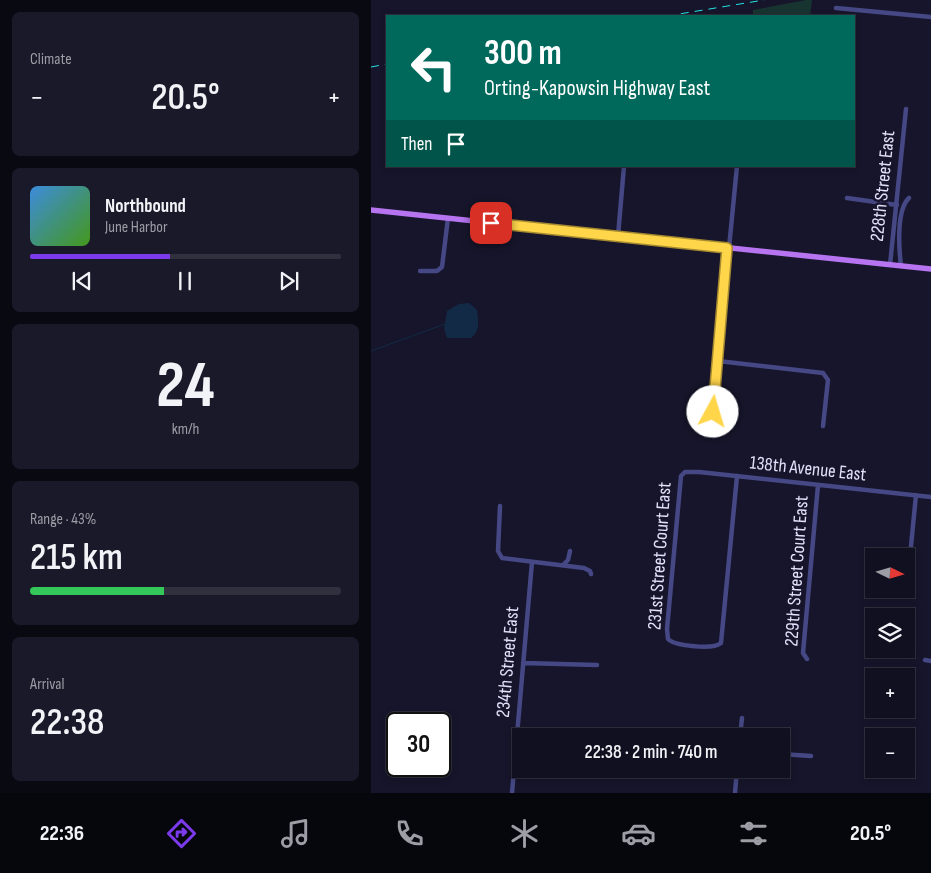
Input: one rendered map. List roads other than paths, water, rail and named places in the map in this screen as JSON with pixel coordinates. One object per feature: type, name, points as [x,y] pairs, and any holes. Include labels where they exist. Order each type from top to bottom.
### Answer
[{"type":"main road","points":[[371,210],[931,269]]},
{"type":"street","points":[[836,8],[931,17]]},
{"type":"street","name":"228th Street East","points":[[890,265],[906,109]]},
{"type":"street","points":[[618,236],[624,167]]},
{"type":"street","points":[[713,412],[737,167]]},
{"type":"street","points":[[847,198],[897,204]]},
{"type":"street","points":[[901,266],[899,243],[901,219],[904,204],[909,198]]},
{"type":"street","points":[[420,271],[437,271],[442,267],[448,218]]},
{"type":"street","points":[[718,362],[825,374],[828,380],[823,426]]},
{"type":"street","name":"138th Avenue East","points":[[682,474],[691,471],[931,497]]},
{"type":"street","name":"231st Street Court East","points":[[682,474],[667,630],[669,641],[675,644],[714,647],[719,644],[730,561],[737,476]]},
{"type":"street","name":"229th Street Court East","points":[[807,659],[803,653],[818,485]]},
{"type":"street","points":[[911,546],[915,495]]},
{"type":"street","points":[[500,506],[497,551],[500,557],[584,568],[589,570],[591,574]]},
{"type":"street","points":[[563,565],[568,560],[570,551]]},
{"type":"street","name":"234th Street East","points":[[512,793],[532,562]]},
{"type":"street","points":[[523,663],[597,665]]},
{"type":"street","points":[[741,728],[743,718]]},
{"type":"street","points":[[790,755],[811,756]]},
{"type":"street","points":[[735,793],[736,778]]},
{"type":"water","points":[[469,303],[477,310],[478,326],[476,332],[471,338],[447,338],[444,328],[447,311],[459,304]]},
{"type":"waterway","points":[[371,351],[445,324]]},
{"type":"railway","points":[[673,15],[764,0]]},
{"type":"railway","points":[[371,67],[386,64]]}]
